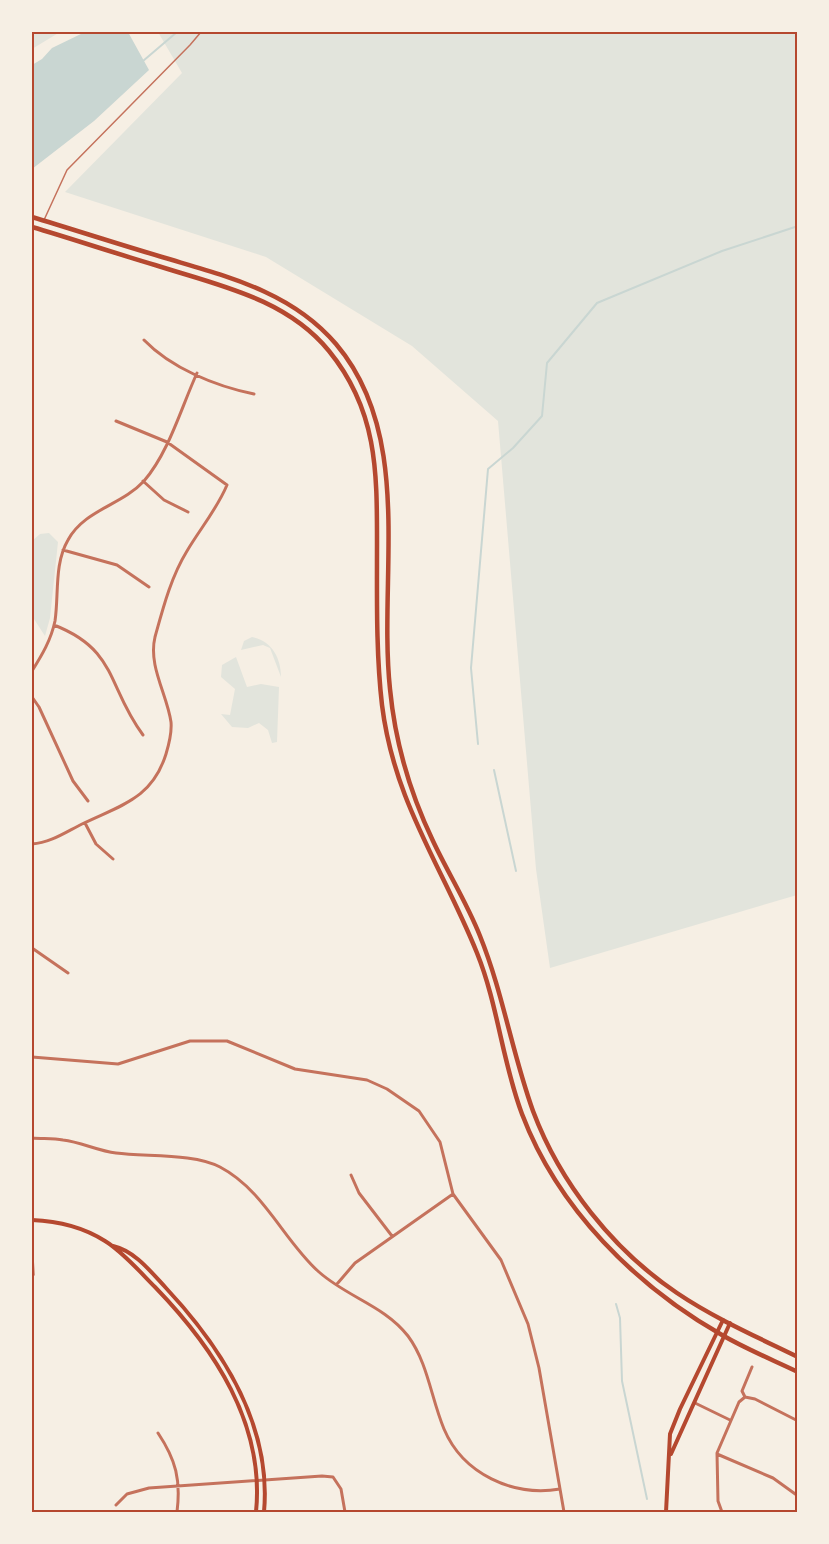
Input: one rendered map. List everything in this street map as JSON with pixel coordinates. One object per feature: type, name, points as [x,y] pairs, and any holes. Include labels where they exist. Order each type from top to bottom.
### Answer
[{"type":"main road","points":[[32,217],[237,280],[274,295],[323,330],[348,359],[361,381],[377,419],[385,455],[388,660],[393,713],[404,762],[434,843],[484,945],[502,998],[534,1113],[555,1156],[589,1209],[636,1260],[678,1294],[723,1320],[798,1357]]},
{"type":"main road","points":[[32,222],[44,221]]},
{"type":"main road","points":[[32,226],[249,295],[271,305],[297,321],[322,344],[356,391],[370,428],[376,469],[378,662],[387,733],[395,768],[415,826],[478,956],[499,1021],[522,1115],[566,1195],[608,1247],[667,1299],[724,1336],[798,1372]]},
{"type":"main road","points":[[32,1220],[81,1229],[113,1245],[125,1248],[190,1314],[223,1360],[247,1405],[257,1431],[264,1481],[264,1512]]},
{"type":"main road","points":[[113,1245],[185,1319],[232,1391],[249,1433],[256,1482],[256,1512]]},
{"type":"main road","points":[[666,1512],[669,1447],[675,1422],[723,1320]]},
{"type":"main road","points":[[670,1455],[730,1323]]},
{"type":"street","points":[[144,340],[159,356],[230,389],[254,394]]},
{"type":"street","points":[[32,671],[42,655],[54,625],[63,550],[78,525],[144,481],[167,442],[197,374]]},
{"type":"street","points":[[32,844],[57,837],[113,812],[142,793],[157,776],[163,763],[171,725],[154,661],[154,640],[165,602],[186,553],[221,500],[227,485],[167,442],[116,421]]},
{"type":"street","points":[[144,481],[164,500],[188,512]]},
{"type":"street","points":[[63,550],[117,565],[149,587]]},
{"type":"street","points":[[54,625],[77,634],[96,650],[108,665],[128,715],[143,735]]},
{"type":"street","points":[[32,697],[39,706],[73,781],[88,801]]},
{"type":"street","points":[[85,823],[96,844],[113,859]]},
{"type":"street","points":[[32,948],[69,973]]},
{"type":"street","points":[[32,1057],[118,1064],[130,1062],[173,1045],[207,1039],[226,1041],[295,1069],[367,1080],[404,1099],[431,1126],[440,1142],[453,1194],[501,1260],[528,1324],[539,1368],[564,1512]]},
{"type":"street","points":[[32,1138],[64,1140],[113,1153],[199,1161],[219,1166],[242,1183],[276,1219],[320,1272],[383,1313],[406,1334],[420,1357],[444,1430],[469,1464],[494,1481],[509,1487],[535,1491],[560,1489]]},
{"type":"street","points":[[351,1175],[359,1193],[392,1236]]},
{"type":"street","points":[[337,1284],[355,1263],[453,1194]]},
{"type":"street","points":[[745,1397],[742,1391],[752,1367]]},
{"type":"street","points":[[722,1512],[718,1501],[717,1453],[739,1402],[745,1397]]},
{"type":"street","points":[[745,1397],[755,1399],[798,1421]]},
{"type":"street","points":[[695,1403],[730,1420]]},
{"type":"street","points":[[158,1433],[169,1449],[180,1485],[177,1512]]},
{"type":"street","points":[[717,1453],[773,1478],[798,1496]]},
{"type":"street","points":[[116,1505],[128,1494],[149,1488],[333,1477],[341,1489],[345,1512]]},
{"type":"lane","points":[[44,221],[67,170],[201,32]]},
{"type":"lane","points":[[32,1240],[34,1275]]},
{"type":"shaded area","points":[[32,32],[60,32],[32,49]]},
{"type":"shaded area","points":[[85,32],[128,32],[149,70],[94,121],[32,169],[32,65],[42,59],[52,48]]},
{"type":"shaded area","points":[[158,32],[797,32],[797,895],[550,968],[536,869],[498,421],[412,346],[266,257],[65,192],[182,73]]},
{"type":"shaded area","points":[[49,533],[58,542],[50,618],[45,636],[32,616],[32,541],[40,534]]},
{"type":"shaded area","points":[[252,637],[265,642],[274,651],[281,677],[270,648],[263,645],[241,650],[244,641]]},
{"type":"shaded area","points":[[236,657],[247,687],[261,684],[279,687],[277,742],[272,743],[268,730],[259,723],[248,728],[232,727],[221,714],[230,715],[235,689],[221,677],[222,665]]},
{"type":"waterway","points":[[143,61],[177,32]]},
{"type":"waterway","points":[[478,744],[471,668],[488,469],[513,448],[542,416],[547,363],[597,303],[722,251],[798,226]]},
{"type":"waterway","points":[[494,770],[516,871]]},
{"type":"waterway","points":[[616,1304],[620,1318],[622,1381],[647,1499]]}]
